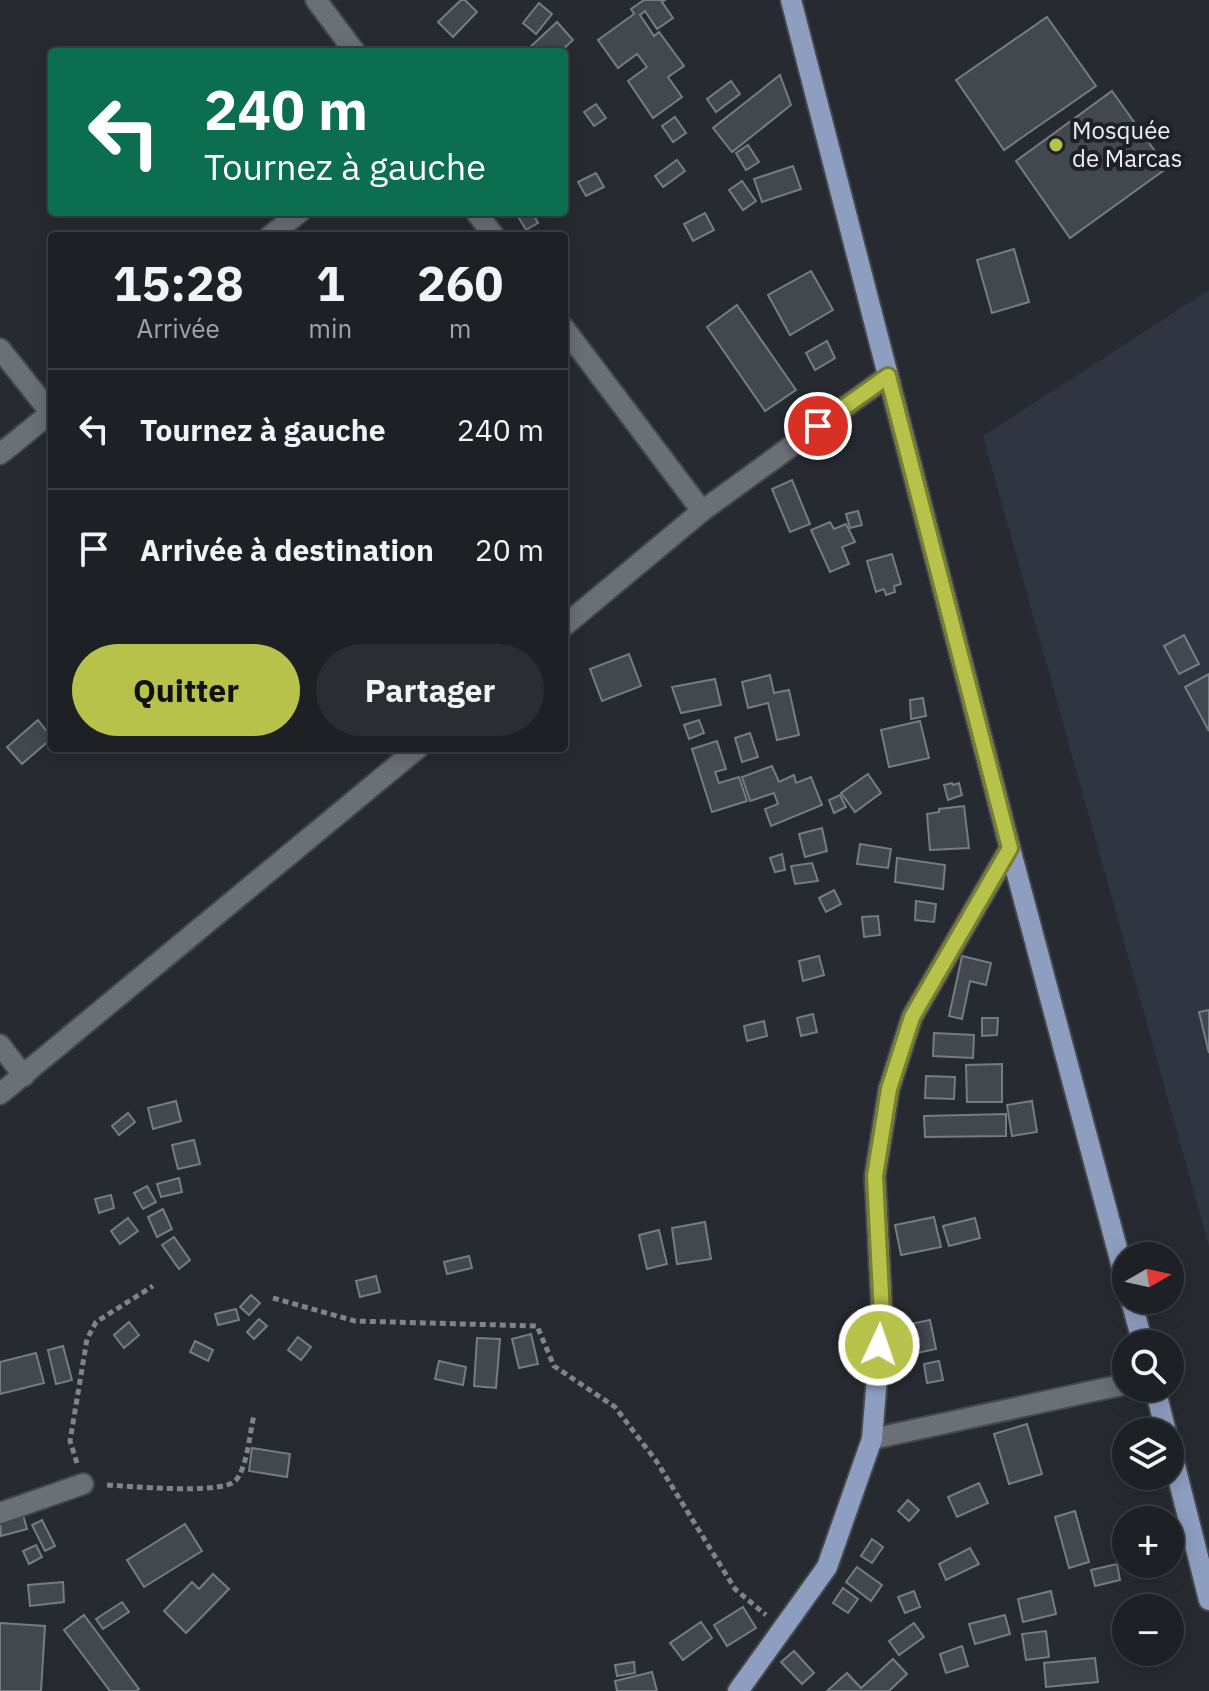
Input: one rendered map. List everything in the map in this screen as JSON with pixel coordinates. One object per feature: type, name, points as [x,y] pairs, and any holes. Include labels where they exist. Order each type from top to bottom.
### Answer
[{"type":"main road","points":[[791,0],[1115,1242]]},
{"type":"main road","points":[[738,1691],[827,1567],[872,1439],[882,1314],[875,1176],[889,1089],[912,1017],[1010,848]]},
{"type":"main road","points":[[1181,1490],[1209,1600]]},
{"type":"street","points":[[316,0],[352,48]]},
{"type":"street","points":[[275,232],[295,216]]},
{"type":"street","points":[[568,333],[702,511]]},
{"type":"street","points":[[0,349],[48,409]]},
{"type":"street","points":[[568,623],[702,511],[888,376]]},
{"type":"street","points":[[0,454],[48,415]]},
{"type":"street","points":[[0,1094],[413,752]]},
{"type":"street","points":[[0,1045],[24,1076]]},
{"type":"street","points":[[872,1439],[1112,1387]]},
{"type":"street","points":[[0,1513],[83,1484]]},
{"type":"path","points":[[153,1286],[96,1322],[87,1339],[70,1441],[83,1484],[201,1488],[234,1483],[241,1472],[254,1415]]},
{"type":"path","points":[[273,1298],[355,1321],[537,1326],[554,1366],[615,1407],[657,1462],[735,1589],[781,1631]]},
{"type":"shaded area","points":[[1209,290],[1209,1246],[983,436]]},
{"type":"building","points":[[461,0],[477,12],[453,37],[438,22]]},
{"type":"building","points":[[644,0],[665,0],[662,2],[673,18],[657,29],[645,11],[640,15],[654,36],[659,32],[684,66],[668,77],[682,97],[653,118],[628,81],[647,67],[637,54],[618,68],[598,40],[634,14],[631,9]]},
{"type":"building","points":[[539,3],[552,14],[536,34],[523,23]]},
{"type":"building","points":[[1047,17],[1096,86],[1004,150],[956,80]]},
{"type":"building","points":[[557,22],[573,40],[564,48],[529,48]]},
{"type":"building","points":[[780,75],[791,105],[732,152],[713,128]]},
{"type":"building","points":[[731,81],[740,94],[716,112],[707,99]]},
{"type":"building","points":[[1112,91],[1167,168],[1070,238],[1016,161]]},
{"type":"building","points":[[596,104],[606,118],[594,126],[584,112]]},
{"type":"building","points":[[675,117],[686,133],[673,142],[662,126]]},
{"type":"building","points":[[748,145],[759,162],[746,170],[736,153]]},
{"type":"building","points":[[677,160],[685,171],[663,187],[655,176]]},
{"type":"building","points":[[793,166],[801,189],[762,202],[754,179]]},
{"type":"building","points":[[596,173],[604,187],[586,196],[578,182]]},
{"type":"building","points":[[742,181],[756,201],[743,210],[729,190]]},
{"type":"building","points":[[705,213],[714,230],[693,241],[684,224]]},
{"type":"building","points":[[518,216],[534,216],[538,223],[526,230]]},
{"type":"building","points":[[1014,249],[1029,302],[992,313],[977,260]]},
{"type":"building","points":[[811,271],[833,310],[790,335],[768,295]]},
{"type":"building","points":[[737,305],[796,390],[765,411],[707,327]]},
{"type":"building","points":[[827,341],[835,358],[815,370],[806,353]]},
{"type":"building","points":[[792,480],[810,524],[790,532],[772,489]]},
{"type":"building","points":[[858,511],[862,525],[850,528],[846,514]]},
{"type":"building","points":[[830,522],[834,529],[846,524],[855,542],[842,547],[849,564],[830,572],[811,530]]},
{"type":"building","points":[[892,554],[901,584],[894,586],[895,592],[886,595],[884,589],[876,592],[867,561]]},
{"type":"building","points":[[1184,635],[1199,664],[1179,674],[1164,646]]},
{"type":"building","points":[[629,654],[641,686],[602,701],[590,669]]},
{"type":"building","points":[[1209,674],[1209,731],[1185,687]]},
{"type":"building","points":[[770,675],[774,693],[789,690],[799,735],[777,740],[768,703],[748,708],[742,682]]},
{"type":"building","points":[[715,679],[721,705],[681,713],[672,687]]},
{"type":"building","points":[[923,698],[926,716],[911,719],[910,700]]},
{"type":"building","points":[[38,720],[48,733],[48,741],[22,764],[7,747]]},
{"type":"building","points":[[699,720],[704,733],[689,739],[684,725]]},
{"type":"building","points":[[920,721],[929,758],[889,767],[881,730]]},
{"type":"building","points":[[750,733],[758,757],[742,762],[735,738]]},
{"type":"building","points":[[717,741],[726,769],[715,772],[719,783],[739,777],[747,801],[712,812],[692,749]]},
{"type":"building","points":[[772,766],[779,782],[794,775],[796,783],[811,777],[822,805],[771,826],[765,809],[778,804],[774,793],[750,801],[742,777]]},
{"type":"building","points":[[868,774],[881,793],[855,812],[841,793]]},
{"type":"building","points":[[959,783],[962,795],[948,800],[944,785]]},
{"type":"building","points":[[840,795],[846,807],[834,813],[829,800]]},
{"type":"building","points":[[964,806],[969,848],[930,850],[927,814]]},
{"type":"building","points":[[822,828],[827,851],[805,857],[799,834]]},
{"type":"building","points":[[860,844],[891,849],[888,868],[857,864]]},
{"type":"building","points":[[782,854],[785,870],[775,872],[770,858]]},
{"type":"building","points":[[897,858],[945,865],[943,889],[895,882]]},
{"type":"building","points":[[812,863],[818,881],[795,884],[791,866]]},
{"type":"building","points":[[834,890],[841,904],[826,912],[819,898]]},
{"type":"building","points":[[916,901],[936,904],[934,922],[915,920]]},
{"type":"building","points":[[878,916],[880,935],[864,937],[862,917]]},
{"type":"building","points":[[819,956],[824,975],[803,981],[799,961]]},
{"type":"building","points":[[962,956],[991,963],[986,985],[970,981],[962,1019],[949,1016]]},
{"type":"building","points":[[1209,1010],[1209,1053],[1199,1012]]},
{"type":"building","points":[[813,1014],[817,1032],[801,1036],[797,1018]]},
{"type":"building","points":[[982,1018],[998,1018],[997,1035],[982,1036]]},
{"type":"building","points":[[764,1021],[767,1036],[747,1041],[744,1026]]},
{"type":"building","points":[[934,1033],[974,1035],[973,1058],[933,1056]]},
{"type":"building","points":[[1002,1064],[1002,1102],[967,1102],[966,1065]]},
{"type":"building","points":[[926,1076],[955,1077],[954,1099],[925,1098]]},
{"type":"building","points":[[176,1101],[181,1121],[153,1129],[148,1108]]},
{"type":"building","points":[[1032,1101],[1037,1132],[1012,1136],[1007,1105]]},
{"type":"building","points":[[128,1113],[135,1122],[119,1135],[112,1126]]},
{"type":"building","points":[[1006,1114],[1006,1136],[925,1137],[924,1116]]},
{"type":"building","points":[[194,1140],[200,1164],[178,1169],[172,1145]]},
{"type":"building","points":[[179,1178],[182,1192],[161,1197],[157,1184]]},
{"type":"building","points":[[147,1186],[156,1202],[143,1209],[134,1193]]},
{"type":"building","points":[[111,1195],[114,1208],[99,1213],[95,1199]]},
{"type":"building","points":[[163,1209],[172,1229],[157,1237],[148,1217]]},
{"type":"building","points":[[934,1217],[941,1247],[901,1255],[895,1225]]},
{"type":"building","points":[[128,1218],[138,1231],[120,1244],[111,1231]]},
{"type":"building","points":[[975,1218],[980,1238],[949,1246],[943,1226]]},
{"type":"building","points":[[705,1222],[711,1259],[677,1264],[672,1228]]},
{"type":"building","points":[[659,1230],[667,1264],[647,1269],[639,1235]]},
{"type":"building","points":[[174,1237],[190,1260],[179,1269],[162,1245]]},
{"type":"building","points":[[469,1256],[472,1268],[447,1274],[444,1262]]},
{"type":"building","points":[[376,1276],[380,1292],[360,1297],[356,1281]]},
{"type":"building","points":[[251,1295],[260,1303],[249,1315],[240,1307]]},
{"type":"building","points":[[236,1309],[239,1320],[218,1325],[215,1314]]},
{"type":"building","points":[[259,1319],[267,1326],[254,1339],[247,1332]]},
{"type":"building","points":[[930,1320],[936,1349],[907,1355],[901,1326]]},
{"type":"building","points":[[129,1322],[139,1335],[124,1348],[114,1335]]},
{"type":"building","points":[[531,1334],[538,1364],[519,1368],[512,1339]]},
{"type":"building","points":[[298,1337],[311,1347],[301,1360],[288,1350]]},
{"type":"building","points":[[477,1338],[500,1339],[496,1388],[474,1386]]},
{"type":"building","points":[[195,1341],[213,1350],[208,1361],[190,1352]]},
{"type":"building","points":[[63,1346],[72,1380],[56,1384],[48,1350]]},
{"type":"building","points":[[36,1353],[44,1383],[0,1394],[0,1362]]},
{"type":"building","points":[[439,1361],[466,1367],[463,1385],[435,1379]]},
{"type":"building","points":[[939,1361],[943,1380],[927,1383],[924,1364]]},
{"type":"building","points":[[1027,1424],[1042,1474],[1009,1484],[994,1434]]},
{"type":"building","points":[[252,1448],[290,1454],[287,1477],[249,1471]]},
{"type":"building","points":[[979,1483],[988,1503],[957,1517],[948,1497]]},
{"type":"building","points":[[908,1500],[919,1510],[909,1521],[898,1511]]},
{"type":"building","points":[[1075,1511],[1089,1562],[1069,1568],[1055,1517]]},
{"type":"building","points":[[23,1515],[27,1529],[1,1536],[0,1521]]},
{"type":"building","points":[[42,1520],[55,1546],[45,1551],[32,1525]]},
{"type":"building","points":[[185,1524],[202,1551],[144,1587],[127,1560]]},
{"type":"building","points":[[872,1539],[883,1547],[872,1563],[861,1556]]},
{"type":"building","points":[[36,1545],[42,1557],[29,1564],[23,1551]]},
{"type":"building","points":[[970,1548],[979,1564],[946,1580],[939,1564]]},
{"type":"building","points":[[1112,1565],[1112,1578],[1120,1580],[1095,1586],[1091,1570]]},
{"type":"building","points":[[857,1567],[882,1585],[871,1601],[846,1582]]},
{"type":"building","points":[[213,1574],[229,1589],[186,1633],[164,1611],[192,1582],[199,1589]]},
{"type":"building","points":[[63,1582],[64,1602],[30,1606],[28,1585]]},
{"type":"building","points":[[843,1588],[858,1599],[848,1613],[833,1603]]},
{"type":"building","points":[[914,1591],[920,1607],[905,1613],[898,1597]]},
{"type":"building","points":[[1051,1591],[1056,1614],[1023,1622],[1018,1599]]},
{"type":"building","points":[[122,1602],[129,1612],[103,1629],[96,1619]]},
{"type":"building","points":[[743,1607],[756,1628],[727,1646],[714,1625]]},
{"type":"building","points":[[84,1615],[139,1689],[110,1691],[64,1630]]},
{"type":"building","points":[[1005,1615],[1010,1634],[975,1644],[969,1624]]},
{"type":"building","points":[[701,1622],[712,1638],[683,1660],[670,1643]]},
{"type":"building","points":[[0,1623],[45,1626],[41,1691],[0,1691]]},
{"type":"building","points":[[914,1623],[924,1637],[899,1655],[889,1641]]},
{"type":"building","points":[[1046,1631],[1049,1657],[1026,1660],[1022,1634]]},
{"type":"building","points":[[962,1646],[968,1666],[946,1673],[940,1654]]},
{"type":"building","points":[[794,1651],[814,1673],[802,1684],[781,1662]]},
{"type":"building","points":[[1095,1658],[1098,1682],[1046,1687],[1044,1663]]},
{"type":"building","points":[[893,1659],[907,1674],[889,1691],[827,1691],[847,1673],[861,1688]]},
{"type":"building","points":[[634,1662],[635,1673],[617,1676],[615,1665]]},
{"type":"building","points":[[652,1672],[657,1691],[617,1691],[615,1681]]},
{"type":"place","name":"Mosquée de Marcas","points":[[1056,145]]},
{"type":"route","points":[[818,426],[888,376],[1010,848],[912,1017],[889,1089],[875,1176],[882,1314],[879,1345]]}]
